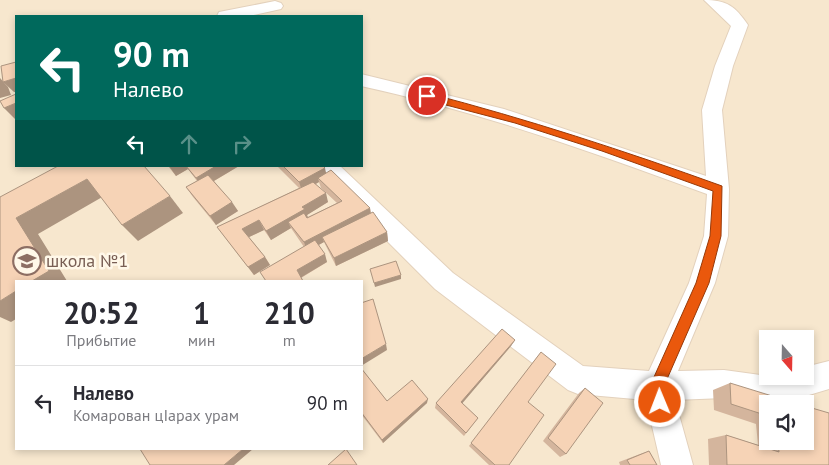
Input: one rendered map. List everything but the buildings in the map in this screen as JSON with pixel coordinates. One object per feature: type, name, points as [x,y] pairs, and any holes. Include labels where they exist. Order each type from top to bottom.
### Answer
[{"type":"street","points":[[677,465],[657,386],[702,283],[716,236],[718,189],[712,110],[724,66],[737,38],[740,25],[728,12],[712,0]]},
{"type":"street","points":[[231,15],[275,7]]},
{"type":"street","points":[[363,81],[516,120],[605,148],[718,189]]},
{"type":"street","points":[[327,167],[444,281],[578,380],[657,386],[724,384],[772,391],[780,395]]},
{"type":"street","points":[[772,391],[829,375]]},
{"type":"shaded area","points":[[0,0],[829,0],[829,465],[0,465]]},
{"type":"place","name":"школа №1","points":[[27,261]]},
{"type":"route","points":[[427,96],[516,120],[605,148],[718,189],[716,236],[702,283],[657,386],[660,402]]}]
